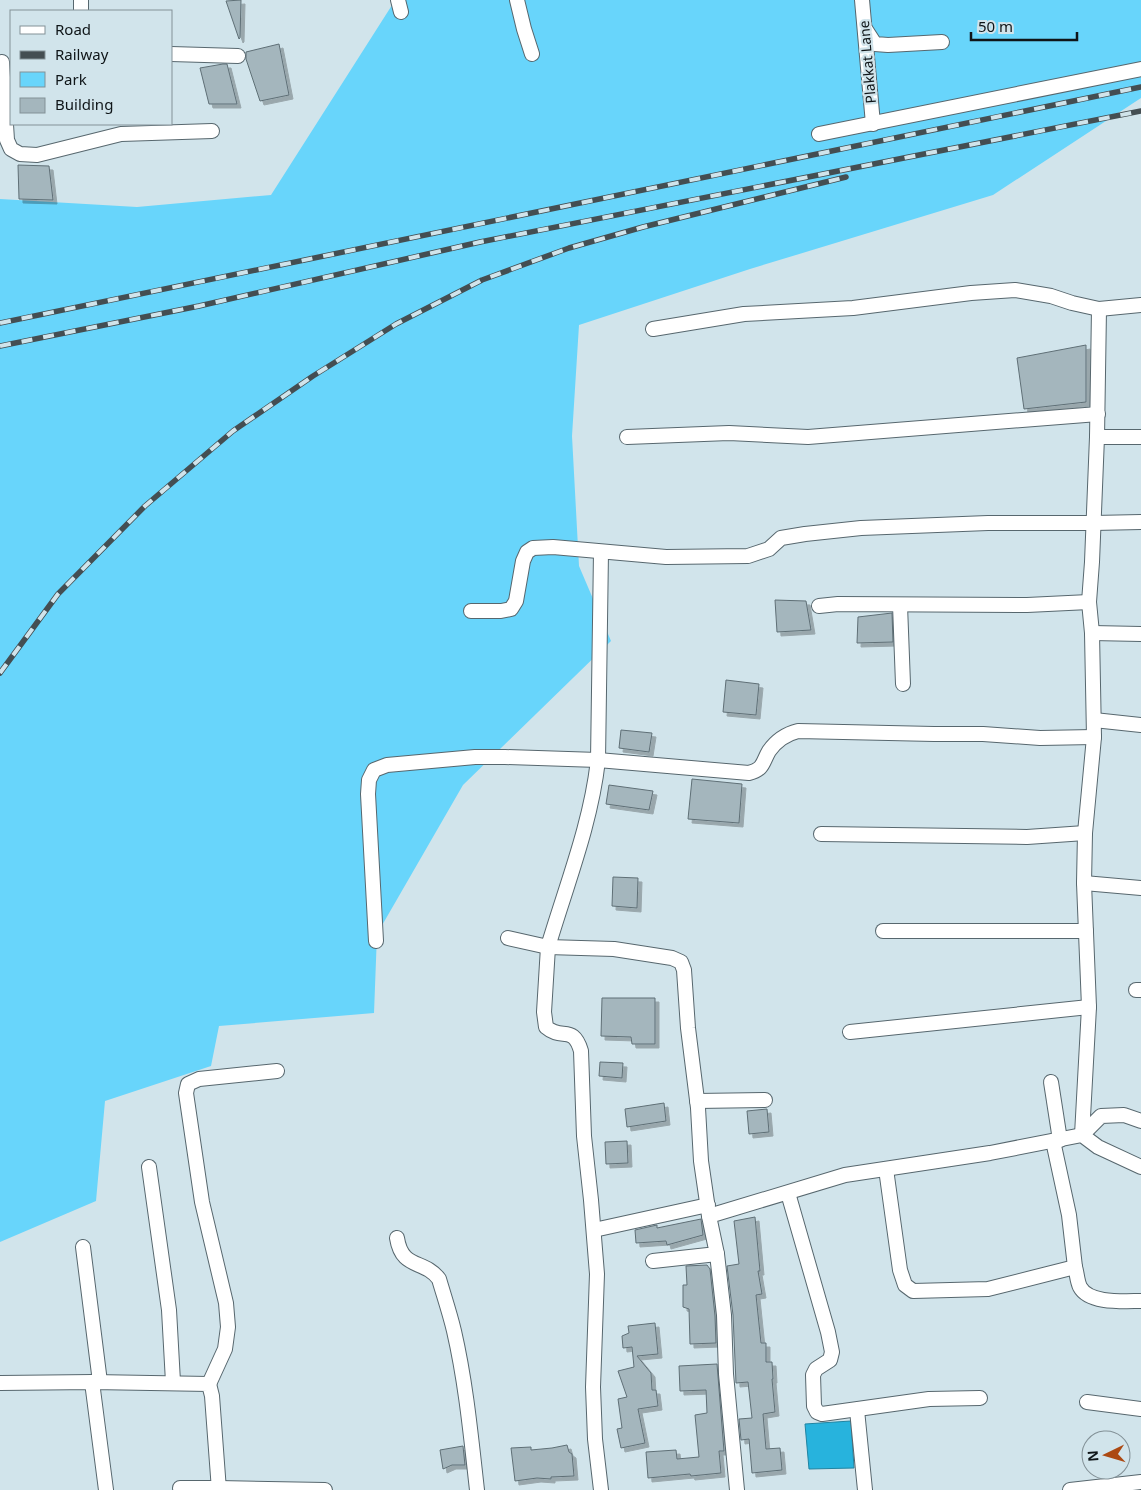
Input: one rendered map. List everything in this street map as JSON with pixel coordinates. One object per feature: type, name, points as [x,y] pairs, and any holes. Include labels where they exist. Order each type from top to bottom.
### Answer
[{"type":"street","points":[[518,0],[532,54]]},
{"type":"street","name":"Plakkat Lane","points":[[862,0],[873,124]]},
{"type":"street","points":[[864,27],[875,44],[942,42]]},
{"type":"street","points":[[172,54],[238,56]]},
{"type":"street","points":[[4,61],[7,140],[11,149],[20,154],[37,155],[121,134],[212,131]]},
{"type":"street","points":[[819,134],[1141,68]]},
{"type":"street","points":[[653,329],[744,314],[853,308],[971,293],[1015,290],[1051,296],[1072,304],[1099,309],[1141,305]]},
{"type":"street","points":[[1082,1135],[1089,1007],[1084,883],[1085,833],[1094,738],[1092,632],[1089,602],[1098,437],[1099,309]]},
{"type":"street","points":[[627,437],[729,433],[808,437],[1098,414]]},
{"type":"street","points":[[1098,437],[1141,436]]},
{"type":"street","points":[[471,611],[501,612],[510,609],[516,601],[523,561],[527,552],[533,548],[553,547],[666,557],[748,556],[769,548],[781,538],[861,528],[988,523],[1141,522]]},
{"type":"street","points":[[601,1490],[595,1439],[593,1387],[597,1274],[584,1136],[581,1051],[578,1040],[572,1034],[552,1032],[546,1027],[544,1012],[548,947],[586,824],[595,786],[598,760],[602,552]]},
{"type":"street","points":[[818,606],[838,604],[1027,605],[1089,602]]},
{"type":"street","points":[[900,604],[903,684]]},
{"type":"street","points":[[1092,632],[1141,634]]},
{"type":"street","points":[[1094,720],[1141,726]]},
{"type":"street","points":[[376,941],[368,794],[369,780],[374,770],[387,765],[475,756],[598,760],[749,773],[757,771],[764,764],[770,751],[787,734],[798,731],[1094,738]]},
{"type":"street","points":[[821,834],[1017,837],[1085,833]]},
{"type":"street","points":[[1084,883],[1141,888]]},
{"type":"street","points":[[883,931],[1086,931]]},
{"type":"street","points":[[508,938],[548,947],[614,949],[672,958],[681,962],[684,970],[701,1161],[708,1211],[717,1254],[724,1315],[726,1374],[737,1490]]},
{"type":"street","points":[[850,1032],[1089,1007]]},
{"type":"street","points":[[220,1489],[209,1384],[225,1349],[228,1327],[226,1303],[202,1202],[186,1093],[188,1084],[198,1079],[277,1071]]},
{"type":"street","points":[[1050,1082],[1056,1141],[1069,1215],[1075,1267],[1080,1286],[1086,1294],[1095,1298],[1115,1301],[1141,1301]]},
{"type":"street","points":[[697,1101],[765,1100]]},
{"type":"street","points":[[594,1230],[708,1211],[788,1193],[845,1175],[1056,1141],[1082,1135],[1101,1116],[1124,1115],[1141,1121]]},
{"type":"street","points":[[1082,1135],[1098,1147],[1141,1167]]},
{"type":"street","points":[[149,1167],[169,1310],[173,1382]]},
{"type":"street","points":[[886,1169],[900,1270],[905,1285],[912,1291],[988,1289],[1075,1267]]},
{"type":"street","points":[[788,1193],[832,1352],[830,1360],[816,1369],[813,1375],[814,1406],[817,1412],[822,1414],[929,1399],[980,1398]]},
{"type":"street","points":[[397,1238],[399,1250],[403,1256],[435,1274],[439,1279],[460,1361],[477,1490]]},
{"type":"street","points":[[83,1247],[106,1490]]},
{"type":"street","points":[[653,1261],[717,1254]]},
{"type":"street","points":[[0,1383],[173,1382],[209,1384]]},
{"type":"street","points":[[1087,1402],[1141,1409]]},
{"type":"street","points":[[856,1410],[865,1490]]},
{"type":"street","points":[[1070,1490],[1141,1482]]},
{"type":"street","points":[[180,1488],[325,1490]]},
{"type":"green space","points":[[394,0],[1141,0],[1141,98],[993,195],[750,269],[579,325],[572,436],[579,566],[611,641],[463,785],[377,934],[374,1013],[219,1026],[211,1066],[105,1101],[96,1201],[0,1242],[0,199],[137,207],[271,195]]},
{"type":"shaded area","points":[[851,1421],[854,1468],[809,1469],[805,1424]]},
{"type":"building","points":[[241,0],[240,38],[239,39],[226,1]]},
{"type":"building","points":[[279,44],[289,95],[260,101],[246,59],[246,52]]},
{"type":"building","points":[[227,64],[237,104],[209,104],[200,68]]},
{"type":"building","points":[[18,165],[49,166],[53,200],[19,199]]},
{"type":"building","points":[[1086,345],[1086,402],[1024,409],[1017,358]]},
{"type":"building","points":[[775,600],[806,601],[811,630],[777,632]]},
{"type":"building","points":[[892,613],[893,642],[857,643],[858,617]]},
{"type":"building","points":[[726,680],[759,684],[756,715],[723,712]]},
{"type":"building","points":[[621,730],[652,733],[649,752],[619,748]]},
{"type":"building","points":[[692,779],[742,784],[739,823],[688,819]]},
{"type":"building","points":[[609,785],[653,791],[649,810],[606,804]]},
{"type":"building","points":[[613,877],[638,878],[637,908],[612,906]]},
{"type":"building","points":[[602,998],[655,998],[655,1044],[632,1044],[631,1037],[601,1036]]},
{"type":"building","points":[[600,1062],[623,1063],[622,1078],[599,1076]]},
{"type":"building","points":[[664,1103],[666,1121],[627,1127],[625,1109]]},
{"type":"building","points":[[767,1109],[769,1132],[749,1134],[747,1111]]},
{"type":"building","points":[[627,1141],[628,1163],[606,1164],[605,1142]]},
{"type":"building","points":[[755,1217],[760,1271],[758,1271],[762,1294],[756,1295],[761,1343],[766,1343],[766,1362],[772,1362],[775,1412],[763,1414],[766,1449],[780,1448],[782,1470],[752,1473],[749,1439],[741,1440],[739,1419],[752,1418],[748,1382],[736,1383],[733,1315],[727,1266],[739,1264],[734,1221]]},
{"type":"building","points":[[701,1219],[703,1235],[667,1245],[666,1241],[636,1243],[635,1230],[657,1225],[657,1228]]},
{"type":"building","points":[[707,1265],[710,1269],[716,1343],[690,1344],[689,1309],[683,1307],[683,1285],[687,1285],[686,1266]]},
{"type":"building","points":[[655,1323],[658,1354],[637,1356],[651,1373],[652,1390],[656,1390],[658,1406],[638,1409],[645,1443],[621,1448],[617,1429],[622,1428],[618,1399],[627,1397],[618,1371],[634,1367],[632,1347],[623,1348],[622,1336],[629,1333],[628,1326]]},
{"type":"building","points":[[717,1364],[724,1451],[719,1451],[721,1473],[648,1478],[646,1452],[676,1450],[677,1459],[699,1457],[695,1415],[707,1413],[706,1390],[680,1391],[679,1366]]},
{"type":"building","points":[[567,1445],[569,1452],[572,1454],[574,1476],[515,1481],[511,1448],[531,1447],[531,1450]]},
{"type":"building","points":[[463,1446],[465,1465],[452,1465],[443,1469],[440,1450]]},
{"type":"railway","points":[[0,323],[1141,87]]},
{"type":"railway","points":[[0,346],[199,306],[480,242],[1141,111]]},
{"type":"railway","points":[[0,673],[58,594],[145,506],[233,431],[313,376],[396,324],[482,280],[569,248],[643,227],[846,177]]}]
